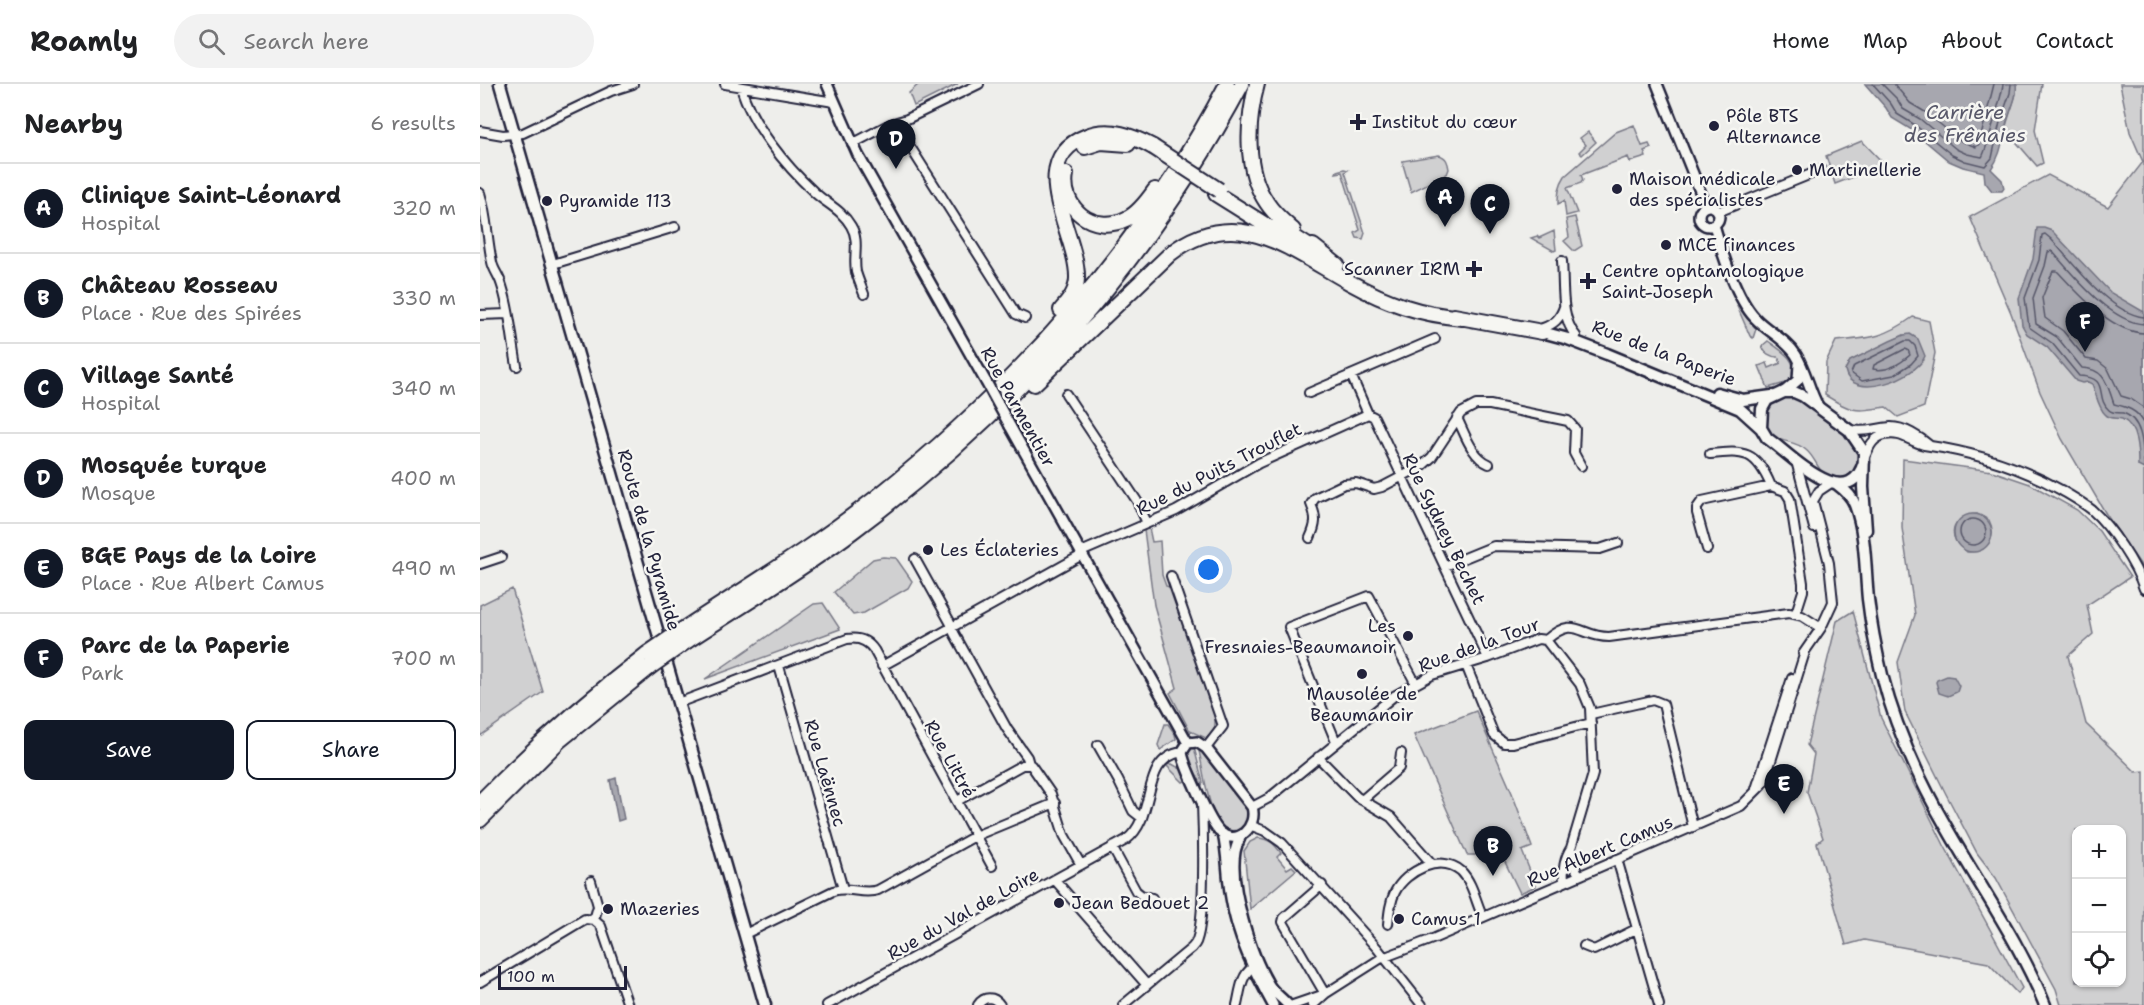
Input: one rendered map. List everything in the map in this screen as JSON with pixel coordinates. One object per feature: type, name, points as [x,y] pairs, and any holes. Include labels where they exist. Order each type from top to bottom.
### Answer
[{"type":"highway","points":[[1152,150],[1112,141],[1085,147],[1073,158],[1066,170],[1065,189],[1070,204],[1079,214],[1097,223],[1113,223],[1130,217],[1160,184],[1225,84]]},
{"type":"highway","points":[[480,802],[544,738],[585,702],[684,636],[875,498],[967,419],[1030,358],[1081,299],[1156,204],[1185,158],[1225,84]]},
{"type":"highway","points":[[935,466],[1020,387],[1112,284],[1138,251],[1196,166],[1242,84]]},
{"type":"highway","points":[[1257,84],[1250,140],[1253,169],[1261,193],[1277,215],[1337,265]]},
{"type":"highway","points":[[903,476],[1020,357],[1065,306],[1074,292],[1077,282],[1076,264],[1055,185],[1058,166],[1068,150],[1082,138],[1107,132],[1129,136],[1337,270],[1403,300],[1462,318]]},
{"type":"highway","points":[[1218,192],[1337,265],[1403,300],[1542,330]]},
{"type":"highway","points":[[684,636],[851,533],[978,435],[1170,254],[1184,244],[1204,235],[1230,231],[1262,235],[1292,248],[1349,282],[1390,302],[1432,315],[1542,330]]},
{"type":"highway","points":[[480,820],[560,740],[648,661]]},
{"type":"main road","name":"Route de la Pyramide","points":[[500,84],[765,1005]]},
{"type":"main road","name":"Rue de la Paperie","points":[[1542,330],[1576,336],[1724,395],[1743,400],[1779,393]]},
{"type":"main road","points":[[1542,330],[1740,409],[1761,428],[1767,438],[1824,480],[1850,495],[1855,504],[1860,525],[1876,651],[1905,745],[1921,781],[1948,830],[2014,941],[2045,1005]]},
{"type":"main road","points":[[1761,428],[1762,409],[1767,400],[1779,393],[1794,392],[1849,429],[1862,446],[1866,570]]},
{"type":"main road","points":[[1834,484],[1847,484],[1856,478],[1862,471],[1864,459]]},
{"type":"street","points":[[480,131],[498,135],[523,133],[611,91],[633,84]]},
{"type":"street","points":[[725,84],[761,87],[834,102]]},
{"type":"street","name":"Rue Parmentier","points":[[827,84],[852,144],[1188,743]]},
{"type":"street","points":[[852,144],[978,84]]},
{"type":"street","points":[[1657,84],[1706,206]]},
{"type":"street","points":[[741,87],[753,115],[784,162],[816,193],[841,211],[853,228],[857,246],[856,270],[864,294]]},
{"type":"street","points":[[895,123],[1016,314],[1025,318]]},
{"type":"street","points":[[1718,212],[1821,170]]},
{"type":"street","points":[[480,193],[483,202],[482,221],[489,233],[492,264],[501,282],[517,366]]},
{"type":"street","points":[[1706,206],[1712,206],[1718,212],[1719,220],[1714,225],[1704,225],[1699,219],[1700,212],[1706,206]]},
{"type":"street","points":[[1714,225],[1746,306],[1768,331],[1792,350],[1800,361],[1813,397],[1820,408]]},
{"type":"street","points":[[553,264],[675,227]]},
{"type":"street","points":[[1562,261],[1567,320],[1570,330],[1576,336]]},
{"type":"street","points":[[1542,330],[1552,325],[1561,316],[1565,303]]},
{"type":"street","points":[[480,315],[508,314]]},
{"type":"street","points":[[1309,393],[1435,339]]},
{"type":"street","points":[[1779,393],[1798,380],[1800,361]]},
{"type":"street","name":"Rue Sydney Bechet","points":[[1351,375],[1369,415],[1374,417],[1488,658]]},
{"type":"street","points":[[1066,394],[1137,501],[1147,523]]},
{"type":"street","points":[[1310,538],[1315,525],[1316,514],[1311,504],[1315,498],[1344,484],[1356,483],[1374,489],[1382,487],[1422,466],[1432,457],[1456,418],[1471,406],[1485,404],[1571,423],[1575,429],[1574,453],[1581,466]]},
{"type":"street","name":"Rue du Puits Trouflet","points":[[882,666],[1081,553],[1201,498],[1259,464],[1369,415]]},
{"type":"street","points":[[1456,418],[1476,454],[1481,460],[1490,464]]},
{"type":"street","points":[[1849,429],[1866,432],[1896,427],[1923,439],[1929,445]]},
{"type":"street","points":[[1864,459],[1873,441],[1885,434],[1898,434],[1921,444],[2011,465],[2032,474],[2083,503],[2094,512],[2128,555],[2144,589]]},
{"type":"street","points":[[1710,454],[1744,452],[1767,475],[1771,486]]},
{"type":"street","name":"Rue Albert Camus","points":[[1796,460],[1815,533],[1831,579]]},
{"type":"street","name":"Rue Albert Camus","points":[[1312,1005],[1325,994],[1384,957],[1734,810],[1755,793],[1799,660],[1821,628],[1833,602],[1829,563],[1813,501],[1819,491],[1834,484]]},
{"type":"street","points":[[1707,549],[1697,513],[1697,508],[1702,501],[1771,486],[1785,492],[1790,499],[1803,583],[1796,614],[1821,628]]},
{"type":"street","points":[[1445,566],[1494,546],[1600,549],[1618,543]]},
{"type":"street","points":[[480,564],[501,557]]},
{"type":"street","points":[[915,559],[1007,729],[1027,757],[1029,764],[1054,803],[1064,835],[1081,865]]},
{"type":"street","points":[[1171,576],[1223,726],[1206,748]]},
{"type":"street","points":[[1336,742],[1289,627],[1369,596],[1416,684]]},
{"type":"street","name":"Rue de la Tour","points":[[1252,807],[1269,798],[1381,704],[1416,684],[1432,675],[1488,658],[1538,639],[1546,640],[1567,627],[1578,628],[1599,637],[1609,637],[1796,614]]},
{"type":"street","name":"Rue Littré","points":[[678,703],[847,639],[863,640],[871,645],[992,866]]},
{"type":"street","points":[[1546,640],[1583,689],[1591,714],[1593,774],[1564,864],[1564,882]]},
{"type":"street","points":[[1466,665],[1494,735],[1504,743],[1513,743],[1591,723]]},
{"type":"street","name":"Rue Laënnec","points":[[778,666],[843,889]]},
{"type":"street","points":[[1591,714],[1653,700],[1663,704],[1693,827]]},
{"type":"street","points":[[1273,1005],[1252,968],[1240,936],[1232,908],[1226,849],[1222,834],[1215,826],[1183,759],[1182,752],[1188,743],[1197,742],[1206,748],[1252,807],[1254,817],[1252,825],[1241,835],[1234,854],[1237,888],[1252,945],[1267,980],[1288,1005]]},
{"type":"street","points":[[1098,745],[1133,811],[1142,818]]},
{"type":"street","name":"Rue du Val de Loire","points":[[827,1005],[1134,834],[1142,818],[1158,764],[1168,756],[1182,752]]},
{"type":"street","points":[[1362,800],[1395,772],[1401,764],[1401,753]]},
{"type":"street","points":[[1318,757],[1362,800],[1390,817],[1432,864]]},
{"type":"street","points":[[957,801],[1023,765],[1029,764]]},
{"type":"street","points":[[1123,1005],[1188,951],[1198,937],[1203,892],[1201,798]]},
{"type":"street","points":[[745,934],[832,891],[843,889],[875,892],[975,837],[1054,803]]},
{"type":"street","points":[[1252,825],[1282,843],[1322,885],[1422,1005]]},
{"type":"street","points":[[1222,834],[1231,837],[1241,835]]},
{"type":"street","points":[[1112,848],[1136,891],[1152,898]]},
{"type":"street","points":[[1571,848],[1571,860],[1579,875]]},
{"type":"street","points":[[1617,859],[1659,1005]]},
{"type":"street","points":[[1388,924],[1390,904],[1397,888],[1412,874],[1432,864],[1449,865],[1462,872],[1467,878],[1483,917]]},
{"type":"street","points":[[1055,880],[1146,984]]},
{"type":"street","points":[[591,882],[598,906],[594,920]]},
{"type":"street","points":[[1322,885],[1285,917],[1283,922],[1325,994]]},
{"type":"street","points":[[480,982],[585,919],[594,920],[601,926],[628,1005]]},
{"type":"street","points":[[1584,946],[1594,950],[1636,929]]},
{"type":"street","points":[[1237,1005],[1244,978],[1247,971],[1252,968]]},
{"type":"street","name":"Rue Albert Camus","points":[[1293,1005],[1325,994]]},
{"type":"street","points":[[978,1005],[984,999],[989,998],[995,999],[1000,1005]]},
{"type":"shaded area","points":[[919,84],[958,84],[914,106],[909,93]]},
{"type":"shaded area","points":[[2016,84],[2042,84],[2035,130],[2043,163],[2037,166],[2005,129],[2016,94]]},
{"type":"shaded area","points":[[2120,84],[2144,84],[2144,570],[2106,514],[2062,439],[2040,392],[2011,313],[1970,217],[2048,175],[2108,207],[2143,162],[2130,132]]},
{"type":"shaded area","points":[[1634,125],[1642,146],[1649,144],[1651,148],[1644,151],[1646,157],[1630,162],[1628,157],[1581,175],[1583,180],[1581,183],[1567,188],[1577,213],[1566,216],[1564,201],[1558,204],[1559,189],[1565,176],[1616,132]]},
{"type":"shaded area","points":[[1588,132],[1596,142],[1582,155],[1579,152],[1586,145],[1580,138]]},
{"type":"shaded area","points":[[1862,141],[1885,165],[1835,184],[1826,156]]},
{"type":"shaded area","points":[[1439,155],[1448,162],[1447,174],[1411,192],[1402,161]]},
{"type":"shaded area","points":[[1344,169],[1348,170],[1345,172],[1365,233],[1363,239],[1357,238],[1355,233],[1360,230],[1342,172],[1336,173]]},
{"type":"shaded area","points":[[1575,217],[1582,246],[1574,251],[1564,241],[1569,237],[1566,219]]},
{"type":"shaded area","points":[[1554,231],[1556,250],[1554,251],[1531,238],[1537,236],[1539,238]]},
{"type":"shaded area","points":[[1737,306],[1756,329],[1753,338],[1750,336]]},
{"type":"shaded area","points":[[1913,317],[1929,321],[1935,353],[1924,407],[1898,417],[1886,407],[1866,410],[1848,408],[1825,395],[1826,362],[1836,341],[1877,336]],"holes":[[[1904,335],[1924,360],[1914,369],[1845,370],[1850,361]]]},
{"type":"shaded area","points":[[1768,341],[1791,361],[1794,378],[1789,382],[1768,388],[1759,366],[1767,363],[1769,368],[1781,363],[1778,357],[1764,351],[1762,346]]},
{"type":"shaded area","points":[[1784,397],[1793,397],[1801,401],[1842,430],[1857,450],[1859,460],[1853,472],[1840,478],[1828,476],[1806,450],[1794,443],[1775,438],[1771,434],[1766,420],[1768,408]]},
{"type":"shaded area","points":[[1903,459],[1992,471],[2030,484],[2077,510],[2099,531],[2130,577],[2087,605],[2093,634],[2068,656],[2086,724],[2136,772],[2144,771],[2144,1005],[2061,1005],[2056,989],[1996,878],[1977,853],[1905,712],[1898,662],[1915,615],[1902,528]],"holes":[[[1977,514],[1989,520],[1992,533],[1985,547],[1974,552],[1967,552],[1958,544],[1954,536],[1958,522],[1967,516]]]},
{"type":"shaded area","points":[[1149,528],[1152,542],[1160,541],[1162,575],[1176,602],[1214,713],[1214,727],[1212,733],[1206,738],[1190,731],[1170,693],[1177,688],[1154,605],[1144,530]]},
{"type":"shaded area","points":[[896,558],[912,581],[908,588],[864,613],[853,615],[834,592],[873,559]]},
{"type":"shaded area","points":[[512,589],[543,692],[480,736],[480,605]]},
{"type":"shaded area","points":[[823,603],[840,629],[705,679],[814,604]]},
{"type":"shaded area","points":[[1853,611],[1881,718],[1944,845],[2022,988],[2018,994],[1988,963],[1864,940],[1846,945],[1817,843],[1823,838],[1807,792],[1814,754],[1807,745],[1837,621]]},
{"type":"shaded area","points":[[1476,711],[1512,793],[1532,847],[1522,851],[1536,886],[1520,893],[1502,856],[1494,848],[1475,855],[1467,855],[1414,735]]},
{"type":"shaded area","points":[[1165,724],[1168,724],[1176,739],[1160,750],[1158,745]]},
{"type":"shaded area","points":[[1194,747],[1202,785],[1187,756],[1189,749]]},
{"type":"shaded area","points":[[1201,750],[1248,809],[1248,820],[1241,830],[1227,831],[1215,816],[1205,782],[1199,751]]},
{"type":"shaded area","points":[[1172,764],[1181,769],[1187,780],[1183,782],[1166,765]]},
{"type":"shaded area","points":[[1258,838],[1271,842],[1281,853],[1277,857],[1287,869],[1292,866],[1296,870],[1250,909],[1244,851],[1250,842]]},
{"type":"water","name":"Carrière des Frênaies","points":[[1865,84],[2016,84],[2015,99],[2007,120],[2001,148],[1991,169],[2002,180],[2004,188],[2002,191],[1992,191],[1985,182],[1984,172],[1949,161],[1912,130],[1892,118]]},
{"type":"water","points":[[2037,228],[2052,231],[2111,293],[2144,312],[2144,469],[2138,466],[2136,440],[2127,422],[2107,416],[2101,408],[2092,384],[2076,381],[2047,347],[2027,334],[2022,325],[2019,298],[2033,259]]},
{"type":"water","points":[[1910,334],[1918,339],[1925,356],[1920,364],[1910,372],[1898,379],[1871,386],[1859,385],[1850,380],[1845,370],[1850,361],[1890,341]]},
{"type":"water","points":[[1973,514],[1987,519],[1992,533],[1987,547],[1973,552],[1959,547],[1954,533],[1959,519]]},
{"type":"water","points":[[1947,676],[1954,677],[1959,686],[1957,692],[1948,696],[1939,693],[1936,682]]},
{"type":"water","points":[[616,778],[624,819],[618,821],[610,780]]},
{"type":"place","name":"Institut du cœur","points":[[1358,122]]},
{"type":"place","name":"Pôle BTS Alternance","points":[[1714,126]]},
{"type":"place","name":"Mosquée turque","points":[[896,169]]},
{"type":"place","name":"Martinellerie","points":[[1797,170]]},
{"type":"place","name":"Maison médicale des spécialistes","points":[[1617,189]]},
{"type":"place","name":"Pyramide 113","points":[[547,201]]},
{"type":"place","name":"Clinique Saint-Léonard","points":[[1445,227]]},
{"type":"place","name":"Village Santé","points":[[1490,234]]},
{"type":"place","name":"MCE finances","points":[[1666,245]]},
{"type":"place","name":"Scanner IRM","points":[[1474,269]]},
{"type":"place","name":"Centre ophtamologique Saint-Joseph","points":[[1588,281]]},
{"type":"place","name":"Parc de la Paperie","points":[[2085,352]]},
{"type":"place","name":"Les Éclateries","points":[[928,550]]},
{"type":"place","name":"Les Fresnaies-Beaumanoir","points":[[1408,636]]},
{"type":"place","name":"Mausolée de Beaumanoir","points":[[1362,674]]},
{"type":"place","name":"BGE Pays de la Loire","points":[[1784,814]]},
{"type":"place","name":"Château Rosseau","points":[[1493,876]]},
{"type":"place","name":"Jean Bedouet 2","points":[[1059,903]]},
{"type":"place","name":"Mazeries","points":[[608,909]]},
{"type":"place","name":"Camus 1","points":[[1399,919]]}]
